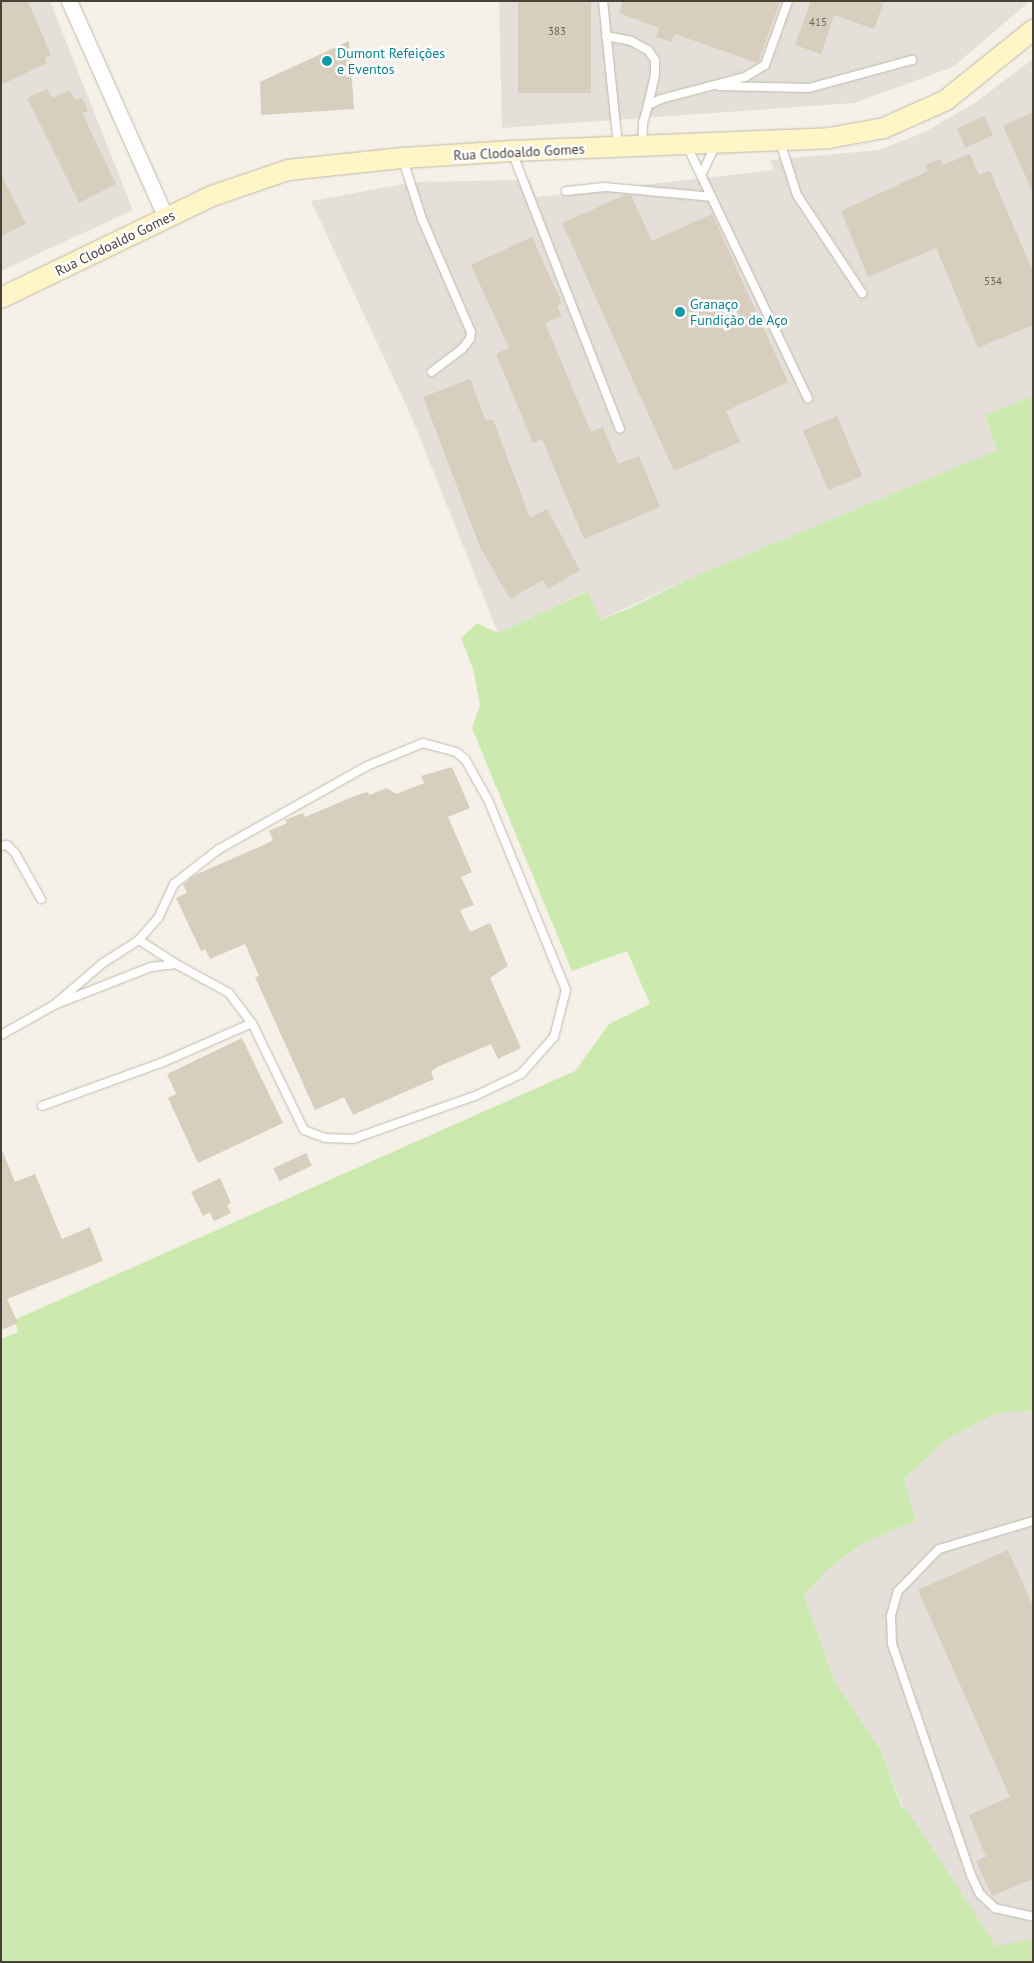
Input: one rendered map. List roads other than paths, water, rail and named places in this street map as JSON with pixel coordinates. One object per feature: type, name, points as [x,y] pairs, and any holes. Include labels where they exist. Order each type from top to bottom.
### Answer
[{"type":"main road","name":"Rua Clodoaldo Gomes","points":[[1,298],[166,218],[240,185],[288,170],[403,158],[512,151],[780,140],[859,134],[916,116],[946,100],[1033,30]]},
{"type":"street","points":[[69,1],[166,218]]},
{"type":"lane","points":[[603,1],[619,147]]},
{"type":"lane","points":[[648,105],[660,98],[745,76],[765,65],[788,1]]},
{"type":"lane","points":[[606,36],[631,41],[648,50],[655,60],[648,105],[643,123],[642,146]]},
{"type":"lane","points":[[714,85],[809,88],[912,60]]},
{"type":"lane","points":[[780,140],[797,195],[862,293]]},
{"type":"lane","points":[[702,173],[717,142]]},
{"type":"lane","points":[[685,143],[702,173],[808,398]]},
{"type":"lane","points":[[512,151],[620,429]]},
{"type":"lane","points":[[403,158],[422,219],[471,332],[470,339],[462,349],[432,372]]},
{"type":"lane","points":[[566,191],[606,187],[656,194],[712,197]]},
{"type":"lane","points":[[54,1005],[103,963],[139,940],[158,918],[174,884],[220,849],[408,747],[423,743],[456,752],[465,759],[488,800],[566,990],[554,1036],[521,1074],[477,1095],[353,1139],[324,1138],[304,1130],[252,1023],[229,993],[176,964],[139,940]]},
{"type":"lane","points":[[1,846],[7,845],[15,853],[41,899]]},
{"type":"lane","points":[[1,1035],[54,1005],[151,967],[176,964]]},
{"type":"lane","points":[[42,1106],[161,1063],[252,1023]]},
{"type":"lane","points":[[1033,1521],[939,1549],[898,1591],[891,1616],[892,1644],[980,1894],[995,1908],[1033,1916]]},
{"type":"place","name":"Dumont Refeições e Eventos","points":[[327,61]]},
{"type":"place","name":"Granaço Fundição de Aço","points":[[680,312]]}]
